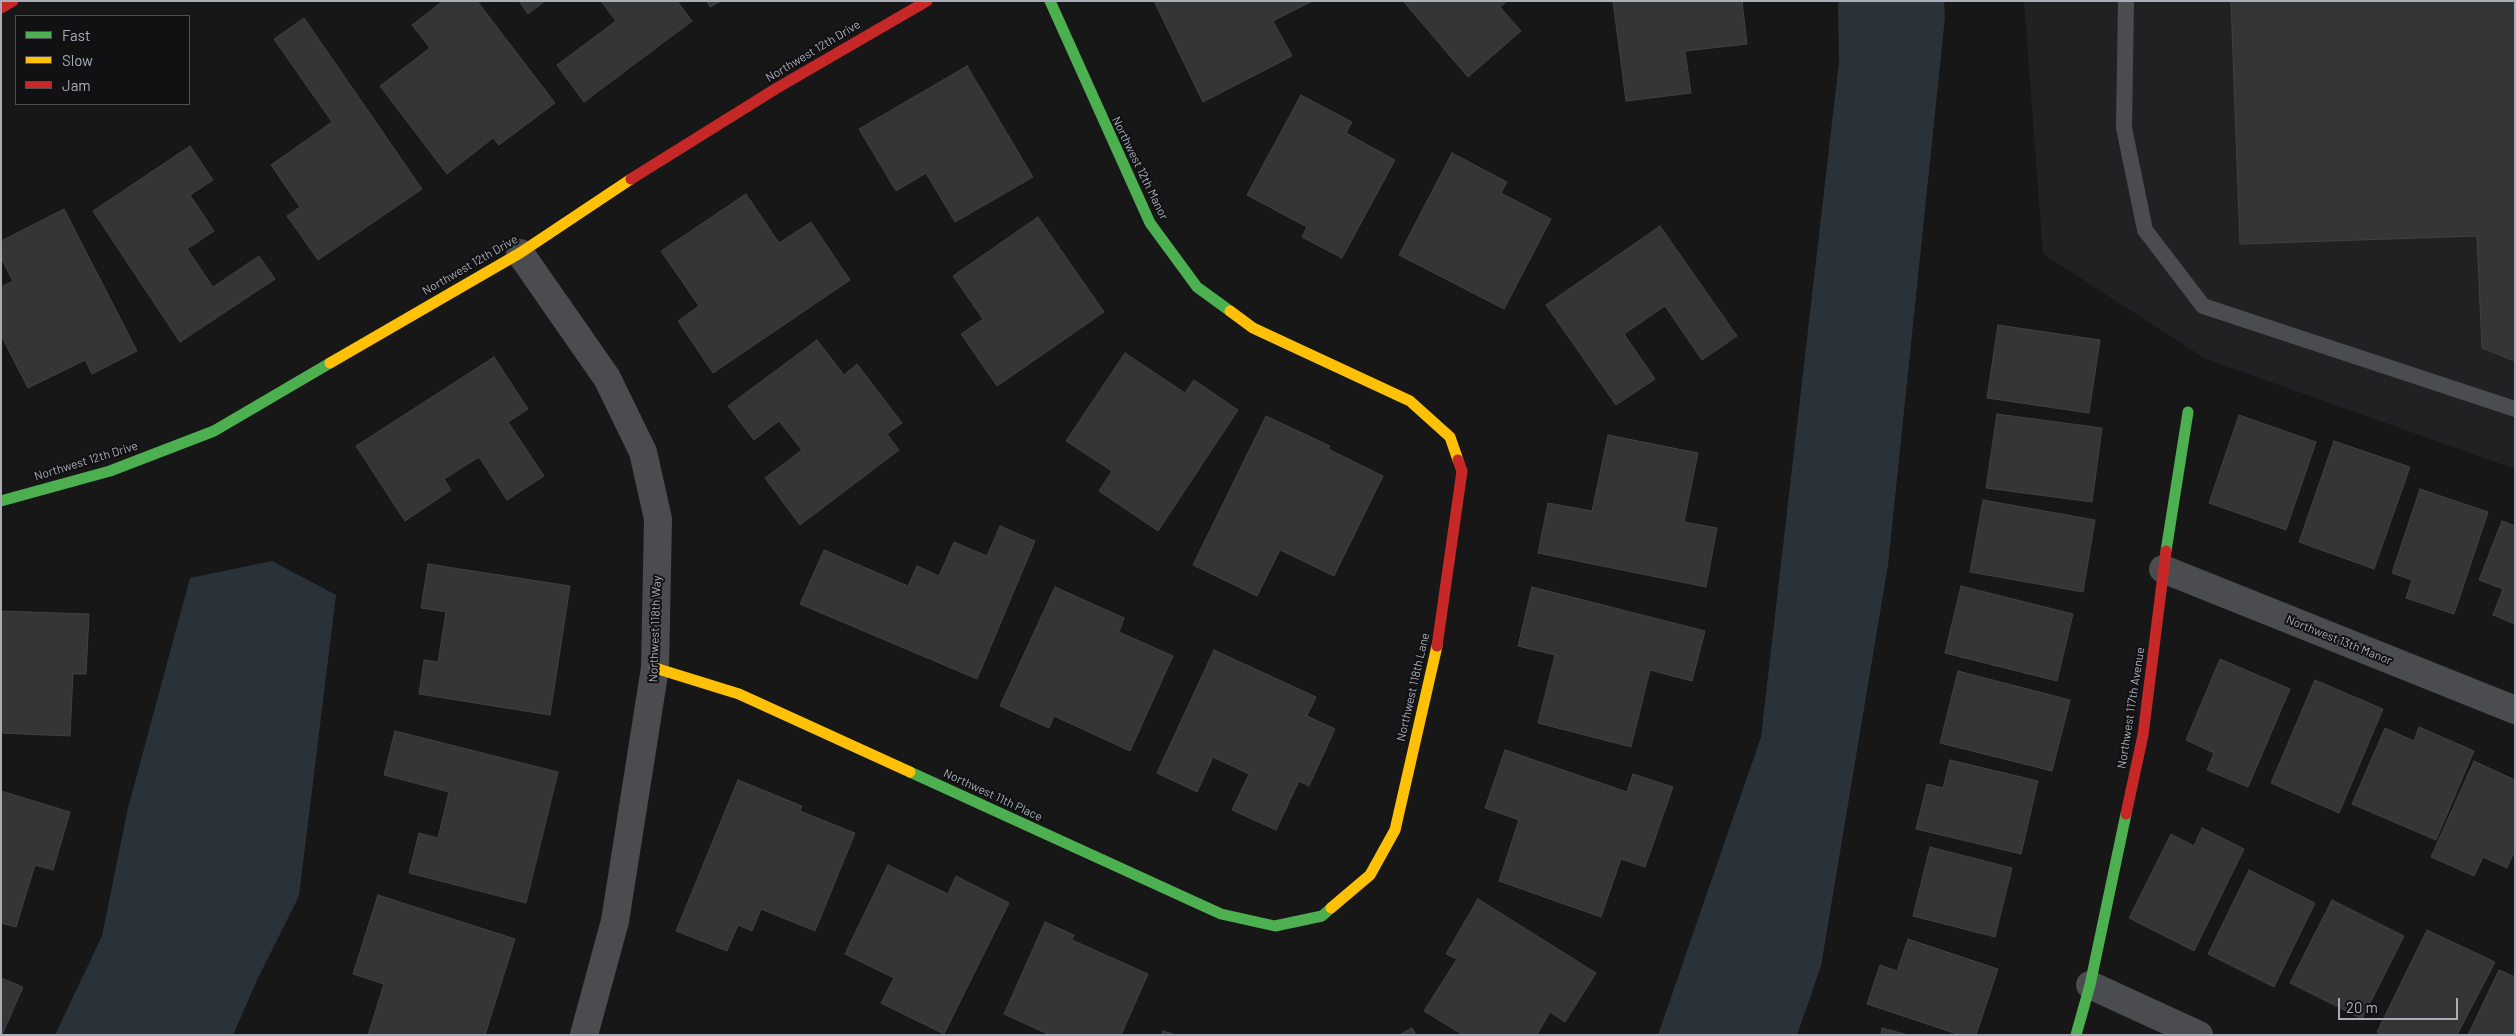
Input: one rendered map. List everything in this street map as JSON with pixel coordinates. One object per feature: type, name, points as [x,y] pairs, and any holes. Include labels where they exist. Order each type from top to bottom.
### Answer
[{"type":"street","points":[[1,8],[13,1]]},
{"type":"street","name":"Northwest 12th Drive","points":[[1,502],[110,471],[214,431],[520,253],[652,165],[777,88],[927,1]]},
{"type":"street","name":"Northwest 12th Manor","points":[[1050,1],[1150,223],[1198,287],[1253,328],[1410,401],[1450,437]]},
{"type":"street","name":"Northwest 118th Way","points":[[520,253],[606,378],[643,452],[658,519],[656,668],[616,921],[584,1035]]},
{"type":"street","name":"Northwest 117th Avenue","points":[[2076,1035],[2090,985],[2143,735],[2164,569],[2188,412]]},
{"type":"street","name":"Northwest 118th Lane","points":[[1322,916],[1370,875],[1394,830],[1439,636],[1462,471],[1450,437]]},
{"type":"street","name":"Northwest 13th Manor","points":[[2164,569],[2515,710]]},
{"type":"street","name":"Northwest 11th Place","points":[[656,668],[739,694],[1221,914],[1275,926],[1322,916]]},
{"type":"street","points":[[2090,985],[2199,1035]]},
{"type":"lane","points":[[2126,1],[2124,128],[2146,230],[2203,306],[2515,409]]},
{"type":"shaded area","points":[[1838,1],[1944,1],[1945,17],[1888,565],[1821,966],[1797,1035],[1658,1035],[1761,737],[1839,62]]},
{"type":"shaded area","points":[[2024,1],[2515,1],[2515,469],[2206,359],[2043,254]]},
{"type":"shaded area","points":[[272,561],[336,595],[299,896],[257,980],[233,1035],[55,1035],[102,936],[128,808],[190,578]]},
{"type":"building","points":[[443,1],[477,1],[555,103],[499,145],[493,138],[447,174],[380,86],[430,48],[412,25]]},
{"type":"building","points":[[519,1],[545,1],[528,14]]},
{"type":"building","points":[[601,1],[677,1],[692,21],[584,102],[557,65],[616,21]]},
{"type":"building","points":[[707,1],[721,1],[710,7]]},
{"type":"building","points":[[1154,1],[1312,1],[1273,21],[1292,56],[1203,102]]},
{"type":"building","points":[[1403,1],[1507,1],[1500,7],[1521,31],[1468,77]]},
{"type":"building","points":[[1613,1],[1742,1],[1747,44],[1685,51],[1691,93],[1626,101]]},
{"type":"building","points":[[2231,1],[2515,1],[2515,361],[2482,348],[2477,236],[2240,244]]},
{"type":"building","points":[[304,18],[422,189],[318,260],[287,216],[300,207],[271,165],[332,122],[274,39]]},
{"type":"building","points":[[967,66],[1033,177],[955,222],[926,173],[896,191],[859,129]]},
{"type":"building","points":[[1301,95],[1352,122],[1346,133],[1395,160],[1342,258],[1302,237],[1307,227],[1247,195]]},
{"type":"building","points":[[190,146],[213,180],[190,195],[214,231],[187,249],[213,287],[259,256],[275,279],[180,342],[93,211]]},
{"type":"building","points":[[1452,153],[1507,182],[1501,193],[1551,219],[1504,309],[1399,255]]},
{"type":"building","points":[[746,194],[779,243],[811,222],[850,280],[713,373],[678,321],[699,306],[661,251]]},
{"type":"building","points":[[64,209],[137,351],[92,374],[85,360],[28,388],[1,335],[1,287],[13,281],[1,258],[1,241]]},
{"type":"building","points":[[1038,217],[1104,312],[997,386],[961,334],[983,319],[953,276]]},
{"type":"building","points":[[1660,226],[1737,336],[1702,360],[1665,306],[1624,334],[1655,379],[1616,405],[1546,305]]},
{"type":"building","points":[[1998,325],[2100,340],[2089,413],[1987,398]]},
{"type":"building","points":[[817,340],[844,375],[857,364],[902,423],[887,434],[899,450],[800,525],[765,478],[802,450],[779,421],[754,440],[728,406]]},
{"type":"building","points":[[1125,353],[1185,393],[1194,380],[1238,410],[1158,531],[1099,491],[1112,471],[1066,441]]},
{"type":"building","points":[[494,357],[528,409],[508,422],[544,476],[507,500],[479,457],[444,479],[451,490],[405,521],[356,446]]},
{"type":"building","points":[[1997,414],[2102,428],[2092,502],[1986,488]]},
{"type":"building","points":[[2239,415],[2316,442],[2286,530],[2209,503]]},
{"type":"building","points":[[1266,416],[1330,446],[1328,449],[1383,476],[1334,576],[1280,550],[1257,596],[1193,565]]},
{"type":"building","points":[[1608,435],[1698,453],[1684,522],[1717,528],[1706,587],[1538,553],[1548,503],[1592,511]]},
{"type":"building","points":[[2334,441],[2410,467],[2374,569],[2299,542]]},
{"type":"building","points":[[2420,489],[2488,512],[2454,614],[2406,598],[2412,580],[2392,573]]},
{"type":"building","points":[[1983,500],[2095,520],[2083,592],[1970,572]]},
{"type":"building","points":[[2502,521],[2515,526],[2515,624],[2493,615],[2503,589],[2479,580]]},
{"type":"building","points":[[1000,526],[1035,541],[977,679],[800,604],[824,550],[908,586],[917,566],[939,576],[954,542],[987,556]]},
{"type":"building","points":[[428,564],[570,586],[550,715],[419,694],[424,660],[438,662],[446,612],[421,608]]},
{"type":"building","points":[[1961,586],[2073,614],[2057,681],[1945,653]]},
{"type":"building","points":[[1055,587],[1124,618],[1119,632],[1173,656],[1130,751],[1054,716],[1049,728],[1000,706]]},
{"type":"building","points":[[1532,587],[1705,631],[1692,681],[1650,670],[1631,747],[1538,723],[1555,655],[1518,646]]},
{"type":"building","points":[[1,611],[89,614],[86,674],[73,674],[70,736],[1,733]]},
{"type":"building","points":[[1214,650],[1316,697],[1307,716],[1335,729],[1309,786],[1299,781],[1276,830],[1232,810],[1249,774],[1213,757],[1197,792],[1157,773]]},
{"type":"building","points":[[2220,659],[2290,689],[2248,787],[2207,770],[2214,753],[2186,740]]},
{"type":"building","points":[[1958,671],[2070,700],[2052,771],[1940,743]]},
{"type":"building","points":[[2315,680],[2383,709],[2339,813],[2271,783]]},
{"type":"building","points":[[2419,727],[2474,751],[2436,840],[2352,804],[2385,728],[2414,741]]},
{"type":"building","points":[[395,731],[558,772],[526,903],[409,873],[419,833],[438,838],[449,792],[384,775]]},
{"type":"building","points":[[1505,750],[1627,792],[1633,774],[1673,787],[1645,867],[1621,859],[1601,917],[1499,881],[1519,820],[1485,808]]},
{"type":"building","points":[[1950,760],[2038,781],[2021,854],[1916,829],[1927,784],[1943,788]]},
{"type":"building","points":[[2474,761],[2515,780],[2515,850],[2507,868],[2483,857],[2474,876],[2431,857]]},
{"type":"building","points":[[738,780],[802,806],[800,811],[855,833],[815,931],[761,909],[752,931],[738,925],[727,951],[676,931]]},
{"type":"building","points":[[1,791],[70,812],[53,870],[35,865],[16,927],[1,923]]},
{"type":"building","points":[[2202,828],[2244,849],[2194,951],[2129,918],[2171,834],[2194,846]]},
{"type":"building","points":[[1930,847],[2012,868],[1995,937],[1913,916]]},
{"type":"building","points":[[888,865],[948,894],[956,876],[1009,903],[944,1034],[881,1003],[894,978],[845,954]]},
{"type":"building","points":[[2249,870],[2315,903],[2274,987],[2208,954]]},
{"type":"building","points":[[378,895],[515,939],[485,1035],[368,1035],[384,984],[353,974]]},
{"type":"building","points":[[1478,899],[1596,973],[1565,1022],[1550,1012],[1537,1035],[1463,1035],[1424,1011],[1457,959],[1446,954]]},
{"type":"building","points":[[2332,900],[2404,936],[2362,1019],[2290,983]]},
{"type":"building","points":[[1045,922],[1074,935],[1072,940],[1148,974],[1121,1035],[1050,1035],[1004,1014]]},
{"type":"building","points":[[2427,930],[2495,962],[2457,1035],[2382,1035],[2377,1032]]},
{"type":"building","points":[[1908,939],[1998,969],[1976,1035],[1960,1035],[1867,1004],[1880,965],[1897,971]]},
{"type":"building","points":[[2499,970],[2515,977],[2515,1035],[2468,1035]]},
{"type":"building","points":[[1,978],[23,987],[2,1035],[1,1035]]},
{"type":"building","points":[[1412,1028],[1416,1035],[1399,1035]]},
{"type":"building","points":[[1882,1028],[1908,1035],[1881,1035]]},
{"type":"building","points":[[1163,1031],[1176,1035],[1162,1035]]},
{"type":"traffic: fast","points":[[1050,1],[1150,223],[1197,287],[1230,311]]},
{"type":"traffic: fast","points":[[1,501],[110,471],[214,431],[330,363]]},
{"type":"traffic: fast","points":[[2166,551],[2188,412]]},
{"type":"traffic: fast","points":[[910,772],[1221,914],[1275,926],[1322,916],[1331,908]]},
{"type":"traffic: fast","points":[[2076,1035],[2090,985],[2126,814]]},
{"type":"traffic: slow","points":[[330,363],[520,253],[631,179]]},
{"type":"traffic: slow","points":[[1230,311],[1253,328],[1410,401],[1450,437],[1458,460]]},
{"type":"traffic: slow","points":[[1331,908],[1370,875],[1395,830],[1437,646]]},
{"type":"traffic: slow","points":[[655,668],[739,694],[910,772]]},
{"type":"traffic: jam","points":[[1,8],[13,1]]},
{"type":"traffic: jam","points":[[631,179],[777,88],[927,1]]},
{"type":"traffic: jam","points":[[1437,646],[1462,471],[1458,460]]},
{"type":"traffic: jam","points":[[2126,814],[2143,735],[2166,551]]}]
